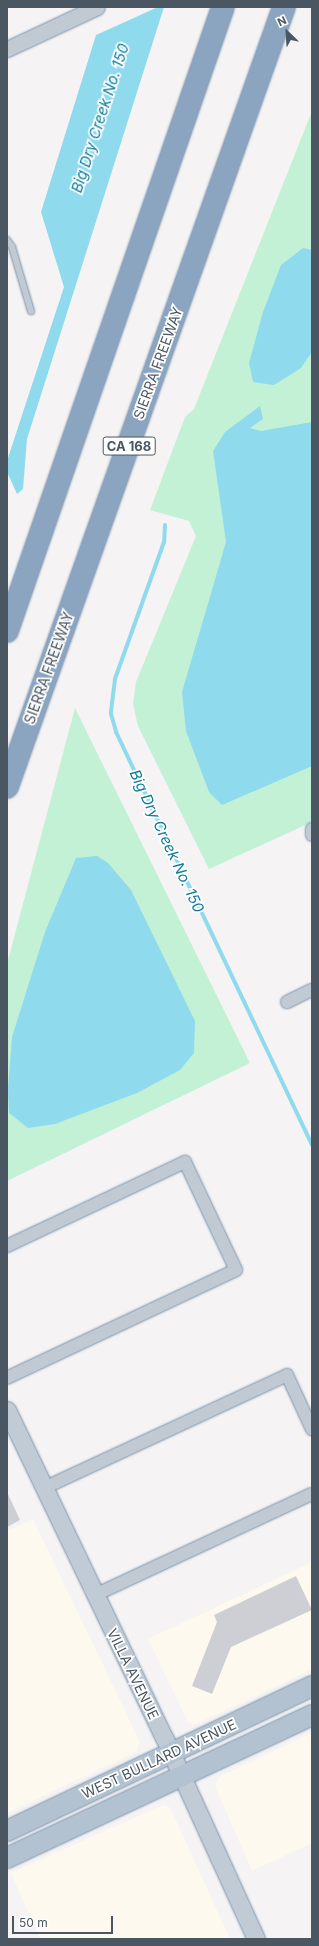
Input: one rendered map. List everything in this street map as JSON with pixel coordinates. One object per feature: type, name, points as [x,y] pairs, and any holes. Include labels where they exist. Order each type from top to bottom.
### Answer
[{"type":"highway","points":[[7,630],[223,7]]},
{"type":"highway","name":"SIERRA FREEWAY","points":[[7,787],[284,7]]},
{"type":"main road","name":"VILLA AVENUE","points":[[7,1410],[182,1776],[256,1939]]},
{"type":"main road","name":"WEST BULLARD AVENUE","points":[[7,1831],[312,1686]]},
{"type":"main road","name":"WEST BULLARD AVENUE","points":[[7,1858],[312,1715]]},
{"type":"street","points":[[7,49],[97,7]]},
{"type":"street","points":[[312,829],[312,835]]},
{"type":"street","points":[[287,1002],[312,990]]},
{"type":"street","points":[[7,1246],[185,1162],[236,1270],[7,1378]]},
{"type":"street","points":[[44,1488],[287,1375],[312,1429]]},
{"type":"street","points":[[95,1595],[312,1494]]},
{"type":"lane","points":[[7,240],[12,247],[31,311]]},
{"type":"shaded area","points":[[33,1519],[140,1742],[136,1752],[7,1813],[7,1531]]},
{"type":"shaded area","points":[[312,1562],[312,1669],[194,1725],[188,1722],[148,1639]]},
{"type":"shaded area","points":[[312,1733],[312,1843],[252,1871],[215,1786],[219,1777]]},
{"type":"shaded area","points":[[163,1805],[170,1807],[230,1939],[40,1939],[11,1873]]},
{"type":"green space","points":[[312,111],[312,822],[209,869],[138,726],[133,704],[136,682],[196,536],[189,521],[150,510],[185,417],[194,409]]},
{"type":"green space","points":[[75,708],[250,1063],[7,1181],[7,964]]},
{"type":"water","points":[[158,7],[164,7],[27,439],[23,489],[17,494],[7,472],[7,461],[64,287],[41,212],[96,35]]},
{"type":"water","points":[[303,248],[312,250],[312,352],[301,368],[274,385],[253,382],[249,363],[263,312],[281,265]]},
{"type":"water","points":[[260,406],[263,419],[250,428],[261,431],[312,422],[312,766],[222,805],[209,792],[186,731],[182,692],[226,542],[213,451],[225,432]]},
{"type":"water","points":[[97,856],[108,863],[131,890],[195,1021],[194,1053],[180,1070],[137,1093],[55,1124],[28,1128],[9,1113],[8,1090],[12,1037],[45,932],[76,858]]},
{"type":"building","points":[[7,1492],[20,1520],[7,1527]]},
{"type":"building","points":[[296,1576],[312,1610],[231,1647],[212,1694],[192,1686],[217,1622],[214,1615]]},
{"type":"waterway","name":"Big Dry Creek No. 150","points":[[165,525],[164,542],[115,679],[111,714],[116,732],[312,1145]]}]
